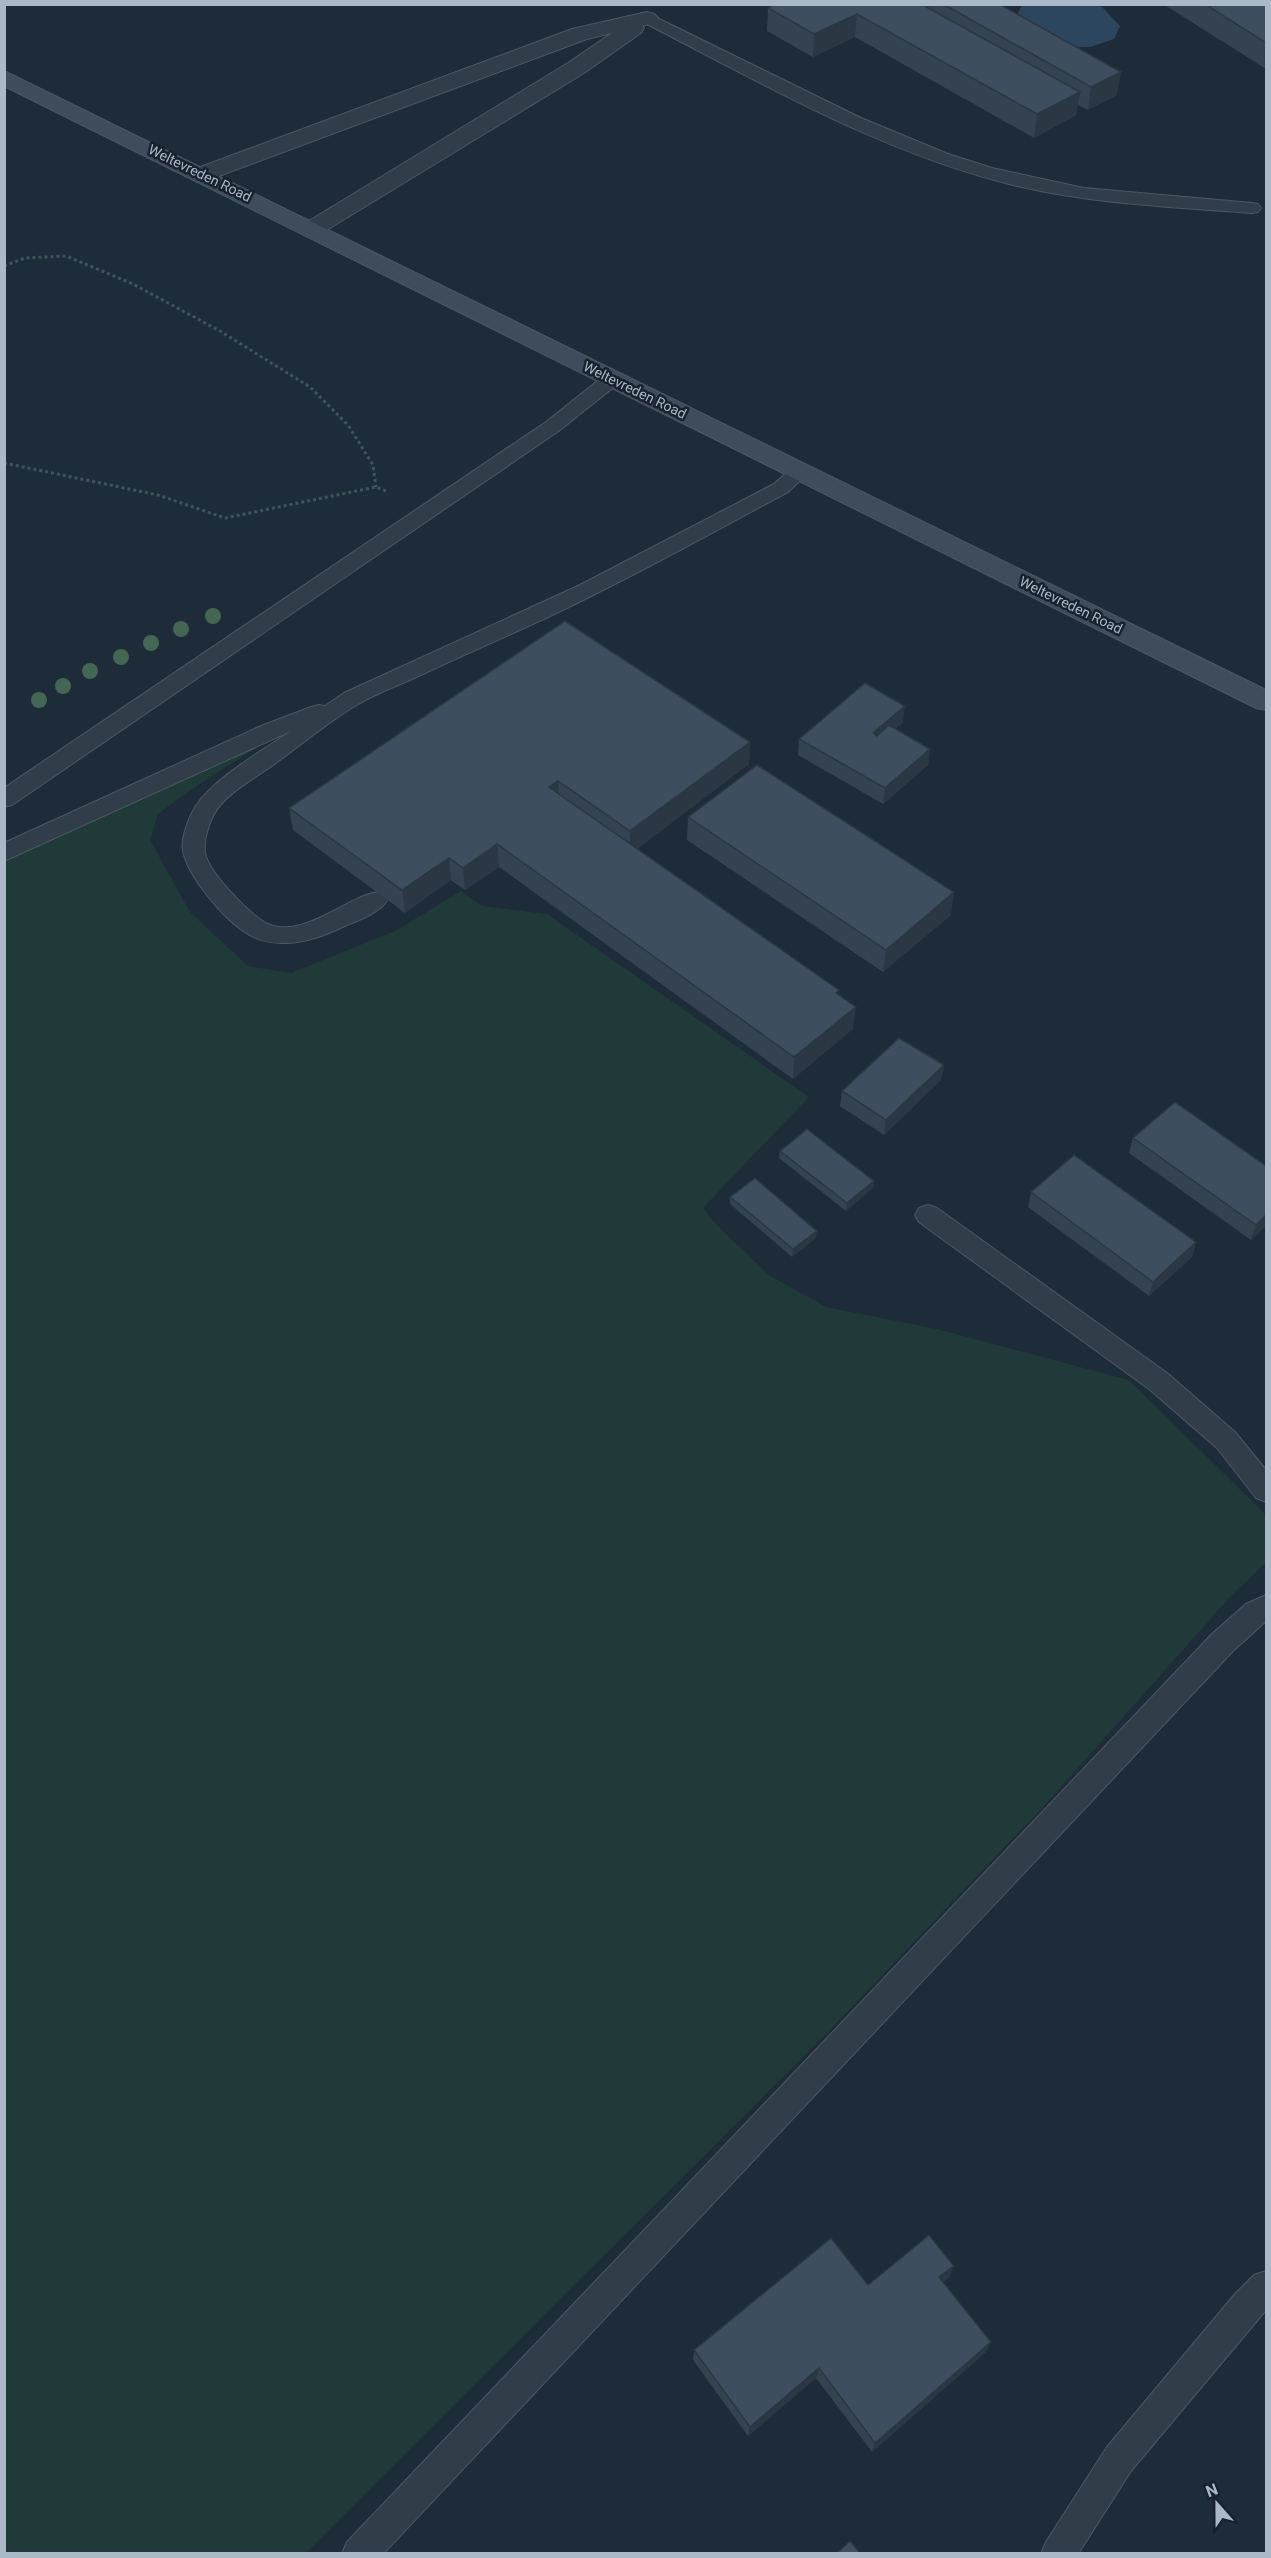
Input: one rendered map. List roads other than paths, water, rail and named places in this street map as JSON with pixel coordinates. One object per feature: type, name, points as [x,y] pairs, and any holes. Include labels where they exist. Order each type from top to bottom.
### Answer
[{"type":"street","points":[[312,229],[576,68],[665,4]]},
{"type":"street","points":[[203,174],[580,34],[647,18]]},
{"type":"street","name":"Weltevreden Road","points":[[4,77],[1266,701]]},
{"type":"lane","points":[[647,18],[873,130],[933,155],[988,173],[1074,191],[1251,208]]},
{"type":"lane","points":[[4,799],[553,426],[612,379]]},
{"type":"lane","points":[[4,853],[269,731],[352,698],[587,590],[781,488],[800,471]]},
{"type":"lane","points":[[352,698],[226,788],[204,811],[195,836],[194,854],[204,873],[244,919],[260,930],[280,935],[312,931],[350,915],[376,899]]},
{"type":"lane","points":[[928,1215],[1158,1382],[1226,1440],[1266,1490]]},
{"type":"lane","points":[[359,2553],[1223,1642],[1266,1607]]},
{"type":"lane","points":[[1058,2553],[1119,2460],[1247,2306],[1266,2287]]},
{"type":"water","points":[[1022,5],[1097,5],[1102,7],[1120,26],[1114,39],[1090,47],[1060,47],[1014,21]]}]
